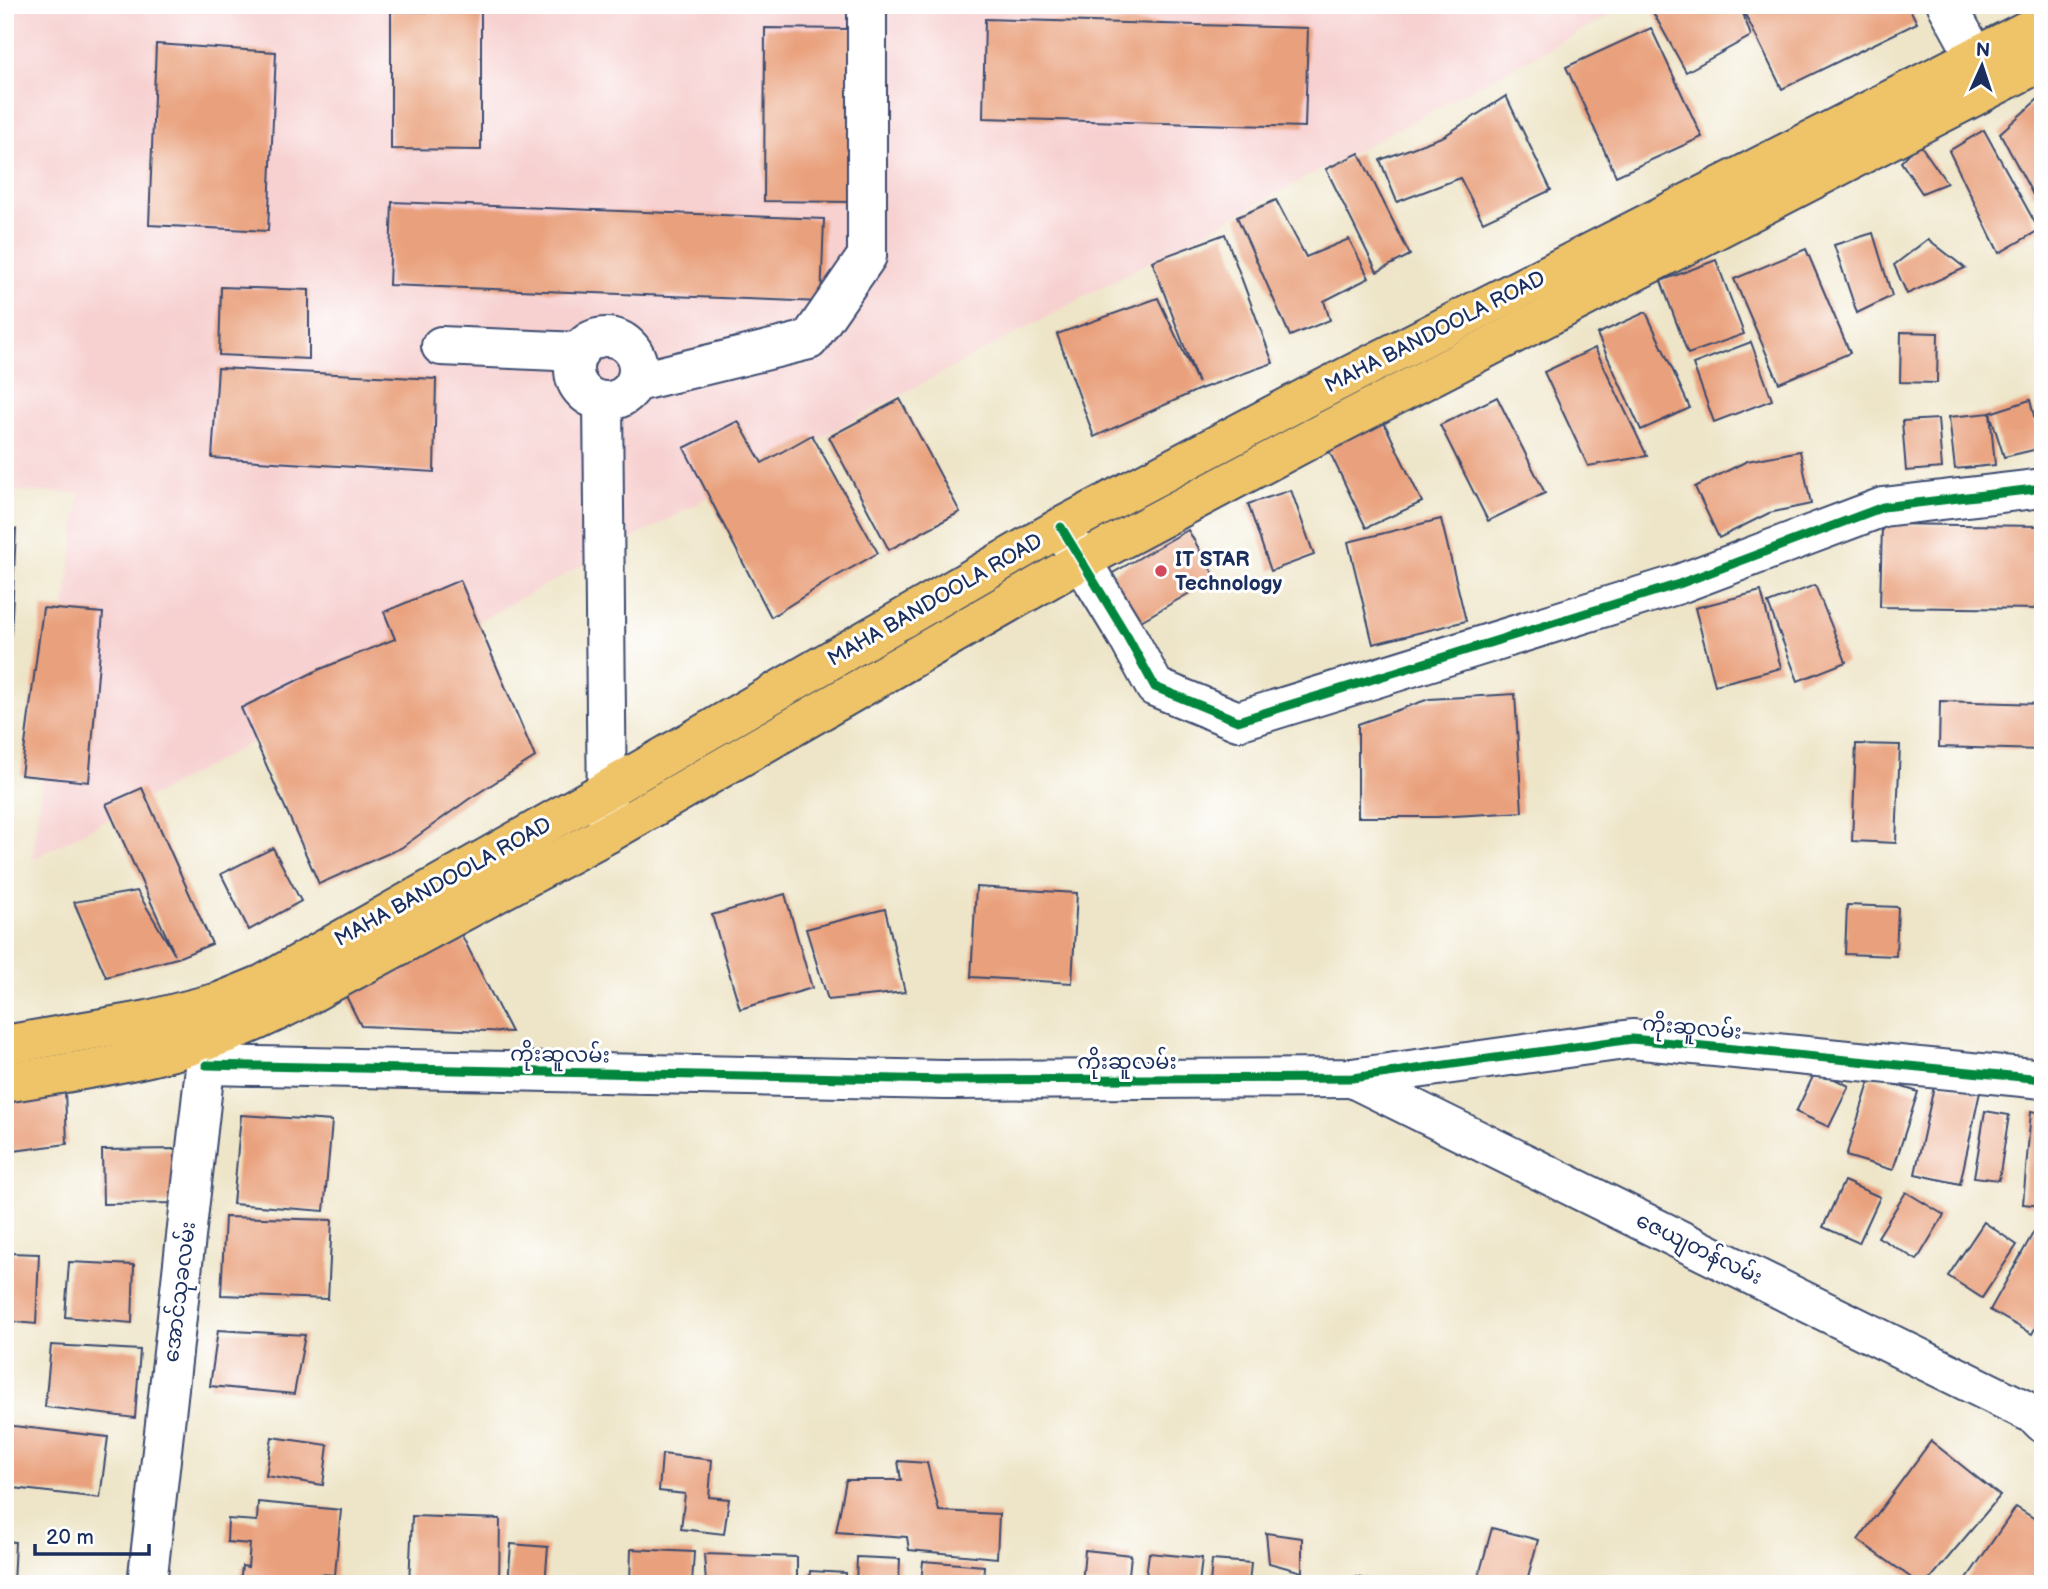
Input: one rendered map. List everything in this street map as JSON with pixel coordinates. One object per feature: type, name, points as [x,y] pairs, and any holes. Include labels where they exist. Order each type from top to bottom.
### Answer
[{"type":"main road","name":"MAHA BANDOOLA ROAD","points":[[5,1045],[148,1020],[219,1002],[263,984],[608,789],[1061,527],[1319,391],[2043,22]]},
{"type":"main road","name":"MAHA BANDOOLA ROAD","points":[[5,1083],[151,1057],[207,1052],[327,984],[607,834],[1081,561],[2043,61]]},
{"type":"street","points":[[636,382],[809,340],[867,256],[867,5]]},
{"type":"street","points":[[1947,5],[1975,56]]},
{"type":"street","points":[[596,339],[617,339],[633,352],[638,362],[636,382],[623,397],[614,401],[593,399],[584,393],[578,384],[575,363],[579,352],[586,344],[596,339]]},
{"type":"street","points":[[441,346],[579,352]]},
{"type":"street","points":[[603,401],[607,834]]},
{"type":"street","points":[[1061,527],[1155,687],[1238,721],[1679,584],[1883,507],[2043,488]]},
{"type":"street","name":"အောင်သုခလမ်း","points":[[147,1584],[207,1052],[219,1002]]},
{"type":"street","name":"ကိုးဆူလမ်း","points":[[207,1052],[946,1080],[1352,1078],[1632,1040],[2043,1079]]},
{"type":"street","name":"ဇေယျတန်လမ်း","points":[[1352,1078],[2035,1415],[2043,1423]]},
{"type":"shaded area","points":[[5,5],[1629,5],[32,860],[80,493],[5,491]]},
{"type":"building","points":[[200,5],[200,10],[125,7]]},
{"type":"building","points":[[1649,5],[1740,5],[1751,36],[1686,72]]},
{"type":"building","points":[[1747,5],[1908,5],[1917,23],[1782,89],[1742,8]]},
{"type":"building","points":[[391,11],[481,12],[481,150],[391,149]]},
{"type":"building","points":[[985,19],[1308,28],[1305,127],[983,118]]},
{"type":"building","points":[[765,28],[854,29],[852,202],[764,201]]},
{"type":"building","points":[[1651,28],[1702,137],[1616,176],[1566,67]]},
{"type":"building","points":[[156,44],[276,52],[268,231],[149,225]]},
{"type":"building","points":[[1506,96],[1551,190],[1483,222],[1460,178],[1397,202],[1380,160],[1444,136]]},
{"type":"building","points":[[2038,99],[2043,108],[2043,190],[2033,195],[2000,133]]},
{"type":"building","points":[[1984,130],[2039,230],[1999,253],[1949,151]]},
{"type":"building","points":[[1919,143],[1947,183],[1922,193],[1901,162]]},
{"type":"building","points":[[1359,153],[1410,255],[1377,272],[1326,169]]},
{"type":"building","points":[[1276,200],[1306,257],[1349,239],[1369,278],[1324,301],[1330,320],[1290,336],[1237,217]]},
{"type":"building","points":[[392,202],[824,219],[821,302],[389,285]]},
{"type":"building","points":[[1873,233],[1892,296],[1857,313],[1834,245]]},
{"type":"building","points":[[1225,234],[1273,363],[1200,389],[1094,437],[1057,334],[1158,298],[1198,383],[1152,261]]},
{"type":"building","points":[[1928,239],[1965,268],[1907,294],[1894,265]]},
{"type":"building","points":[[1806,249],[1850,353],[1779,383],[1734,279]]},
{"type":"building","points":[[1716,260],[1744,334],[1688,354],[1661,281]]},
{"type":"building","points":[[221,287],[309,290],[309,359],[219,355]]},
{"type":"building","points":[[1646,312],[1690,408],[1641,430],[1597,334]]},
{"type":"building","points":[[1901,332],[1938,333],[1937,383],[1900,382]]},
{"type":"building","points":[[1751,342],[1772,400],[1714,422],[1693,364]]},
{"type":"building","points":[[1595,348],[1647,456],[1588,466],[1544,372]]},
{"type":"building","points":[[218,368],[436,379],[434,472],[212,458]]},
{"type":"building","points":[[1497,397],[1545,493],[1488,521],[1440,425]]},
{"type":"building","points":[[900,399],[960,512],[889,550],[829,437]]},
{"type":"building","points":[[2030,400],[2042,448],[2004,457],[1990,413]]},
{"type":"building","points":[[1379,412],[1422,502],[1366,528],[1323,438]]},
{"type":"building","points":[[1990,413],[1995,465],[1955,469],[1949,417]]},
{"type":"building","points":[[1938,419],[1942,468],[1906,471],[1902,421]]},
{"type":"building","points":[[738,421],[762,463],[812,435],[878,553],[771,617],[684,448]]},
{"type":"building","points":[[1800,451],[1811,504],[1769,513],[1719,538],[1695,487],[1747,461]]},
{"type":"building","points":[[1291,490],[1314,555],[1271,571],[1248,504]]},
{"type":"building","points":[[1441,519],[1466,621],[1373,644],[1348,542]]},
{"type":"building","points":[[1882,524],[2043,526],[2043,609],[1880,607]]},
{"type":"building","points":[[5,529],[16,529],[11,637],[5,637]]},
{"type":"building","points":[[1188,530],[1216,578],[1139,622],[1111,574]]},
{"type":"building","points":[[460,580],[535,757],[469,799],[401,848],[319,884],[241,708],[318,670],[395,639],[384,612]]},
{"type":"building","points":[[1815,585],[1846,662],[1798,681],[1768,603]]},
{"type":"building","points":[[1761,591],[1781,668],[1715,685],[1695,608]]},
{"type":"building","points":[[43,608],[103,613],[89,782],[21,775]]},
{"type":"building","points":[[1515,694],[1522,812],[1437,817],[1358,817],[1358,724],[1429,699]]},
{"type":"building","points":[[1940,701],[2043,704],[2043,750],[1939,747]]},
{"type":"building","points":[[1856,744],[1900,745],[1896,843],[1852,841]]},
{"type":"building","points":[[142,788],[212,944],[177,958],[106,977],[74,902],[137,891],[175,955],[106,804]]},
{"type":"building","points":[[273,848],[301,901],[249,930],[221,874]]},
{"type":"building","points":[[976,887],[1077,893],[1072,983],[971,977]]},
{"type":"building","points":[[785,894],[812,988],[740,1009],[712,915]]},
{"type":"building","points":[[1847,905],[1898,907],[1896,956],[1845,954]]},
{"type":"building","points":[[885,909],[905,992],[828,1000],[806,929]]},
{"type":"building","points":[[457,926],[511,1032],[361,1026],[340,984]]},
{"type":"building","points":[[1816,1070],[1849,1086],[1829,1127],[1796,1112]]},
{"type":"building","points":[[1871,1077],[1918,1092],[1893,1170],[1846,1156]]},
{"type":"building","points":[[1935,1082],[1980,1092],[1960,1184],[1915,1174]]},
{"type":"building","points":[[65,1090],[67,1144],[6,1152],[5,1096]]},
{"type":"building","points":[[1985,1111],[2009,1115],[1999,1180],[1974,1177]]},
{"type":"building","points":[[2031,1111],[2043,1113],[2043,1206],[2023,1204]]},
{"type":"building","points":[[241,1115],[332,1121],[324,1211],[233,1204]]},
{"type":"building","points":[[177,1149],[178,1203],[103,1204],[102,1150]]},
{"type":"building","points":[[1844,1181],[1880,1197],[1859,1243],[1823,1227]]},
{"type":"building","points":[[1906,1192],[1944,1215],[1917,1260],[1878,1237]]},
{"type":"building","points":[[225,1217],[332,1220],[328,1299],[221,1295]]},
{"type":"building","points":[[1984,1222],[2017,1245],[1982,1298],[1948,1276]]},
{"type":"building","points":[[2037,1226],[2043,1229],[2043,1314],[2032,1334],[1990,1310]]},
{"type":"building","points":[[10,1253],[39,1254],[36,1324],[5,1321],[5,1290]]},
{"type":"building","points":[[69,1262],[134,1265],[132,1323],[65,1317]]},
{"type":"building","points":[[218,1330],[305,1335],[294,1394],[210,1386]]},
{"type":"building","points":[[51,1345],[140,1350],[135,1418],[45,1407]]},
{"type":"building","points":[[5,1425],[108,1437],[100,1498],[5,1487]]},
{"type":"building","points":[[272,1437],[328,1445],[323,1485],[266,1476]]},
{"type":"building","points":[[1931,1441],[2000,1496],[1926,1584],[1920,1584],[1858,1540]]},
{"type":"building","points":[[662,1454],[712,1460],[709,1497],[729,1499],[724,1534],[681,1529],[685,1494],[659,1491]]},
{"type":"building","points":[[898,1461],[927,1463],[939,1511],[999,1514],[997,1558],[909,1550],[907,1537],[836,1532],[846,1480],[901,1480]]},
{"type":"building","points":[[258,1502],[341,1510],[335,1575],[319,1574],[337,1576],[336,1584],[240,1584],[242,1566],[248,1567],[250,1544],[227,1542],[228,1519],[257,1521]]},
{"type":"building","points":[[2016,1507],[2043,1524],[2041,1584],[1963,1584]]},
{"type":"building","points":[[412,1516],[500,1519],[499,1584],[409,1584]]},
{"type":"building","points":[[1492,1528],[1538,1540],[1526,1584],[1512,1584],[1479,1575]]},
{"type":"building","points":[[1266,1533],[1302,1538],[1302,1572],[1269,1563]]},
{"type":"building","points":[[5,1541],[15,1542],[13,1584],[5,1584]]},
{"type":"building","points":[[511,1544],[548,1547],[545,1584],[508,1584]]},
{"type":"building","points":[[631,1549],[694,1552],[692,1584],[630,1584]]},
{"type":"building","points":[[1085,1550],[1131,1555],[1128,1584],[1082,1584]]},
{"type":"building","points":[[1149,1553],[1202,1558],[1199,1584],[1145,1584]]},
{"type":"building","points":[[704,1554],[797,1557],[797,1584],[706,1584]]},
{"type":"building","points":[[857,1557],[900,1559],[899,1584],[856,1584]]},
{"type":"building","points":[[1212,1560],[1251,1563],[1249,1584],[1210,1584]]},
{"type":"building","points":[[923,1561],[984,1566],[983,1584],[921,1584]]},
{"type":"building","points":[[810,1571],[846,1573],[846,1584],[809,1584]]},
{"type":"building","points":[[1356,1577],[1384,1583],[1354,1584]]},
{"type":"cycle path","points":[[1061,527],[1155,687],[1238,721],[1679,584],[1883,507],[2043,488]]},
{"type":"cycle path","points":[[206,1065],[945,1080],[1352,1078],[1632,1039],[2043,1079]]},
{"type":"place","name":"IT STAR Technology","points":[[1161,571]]}]
